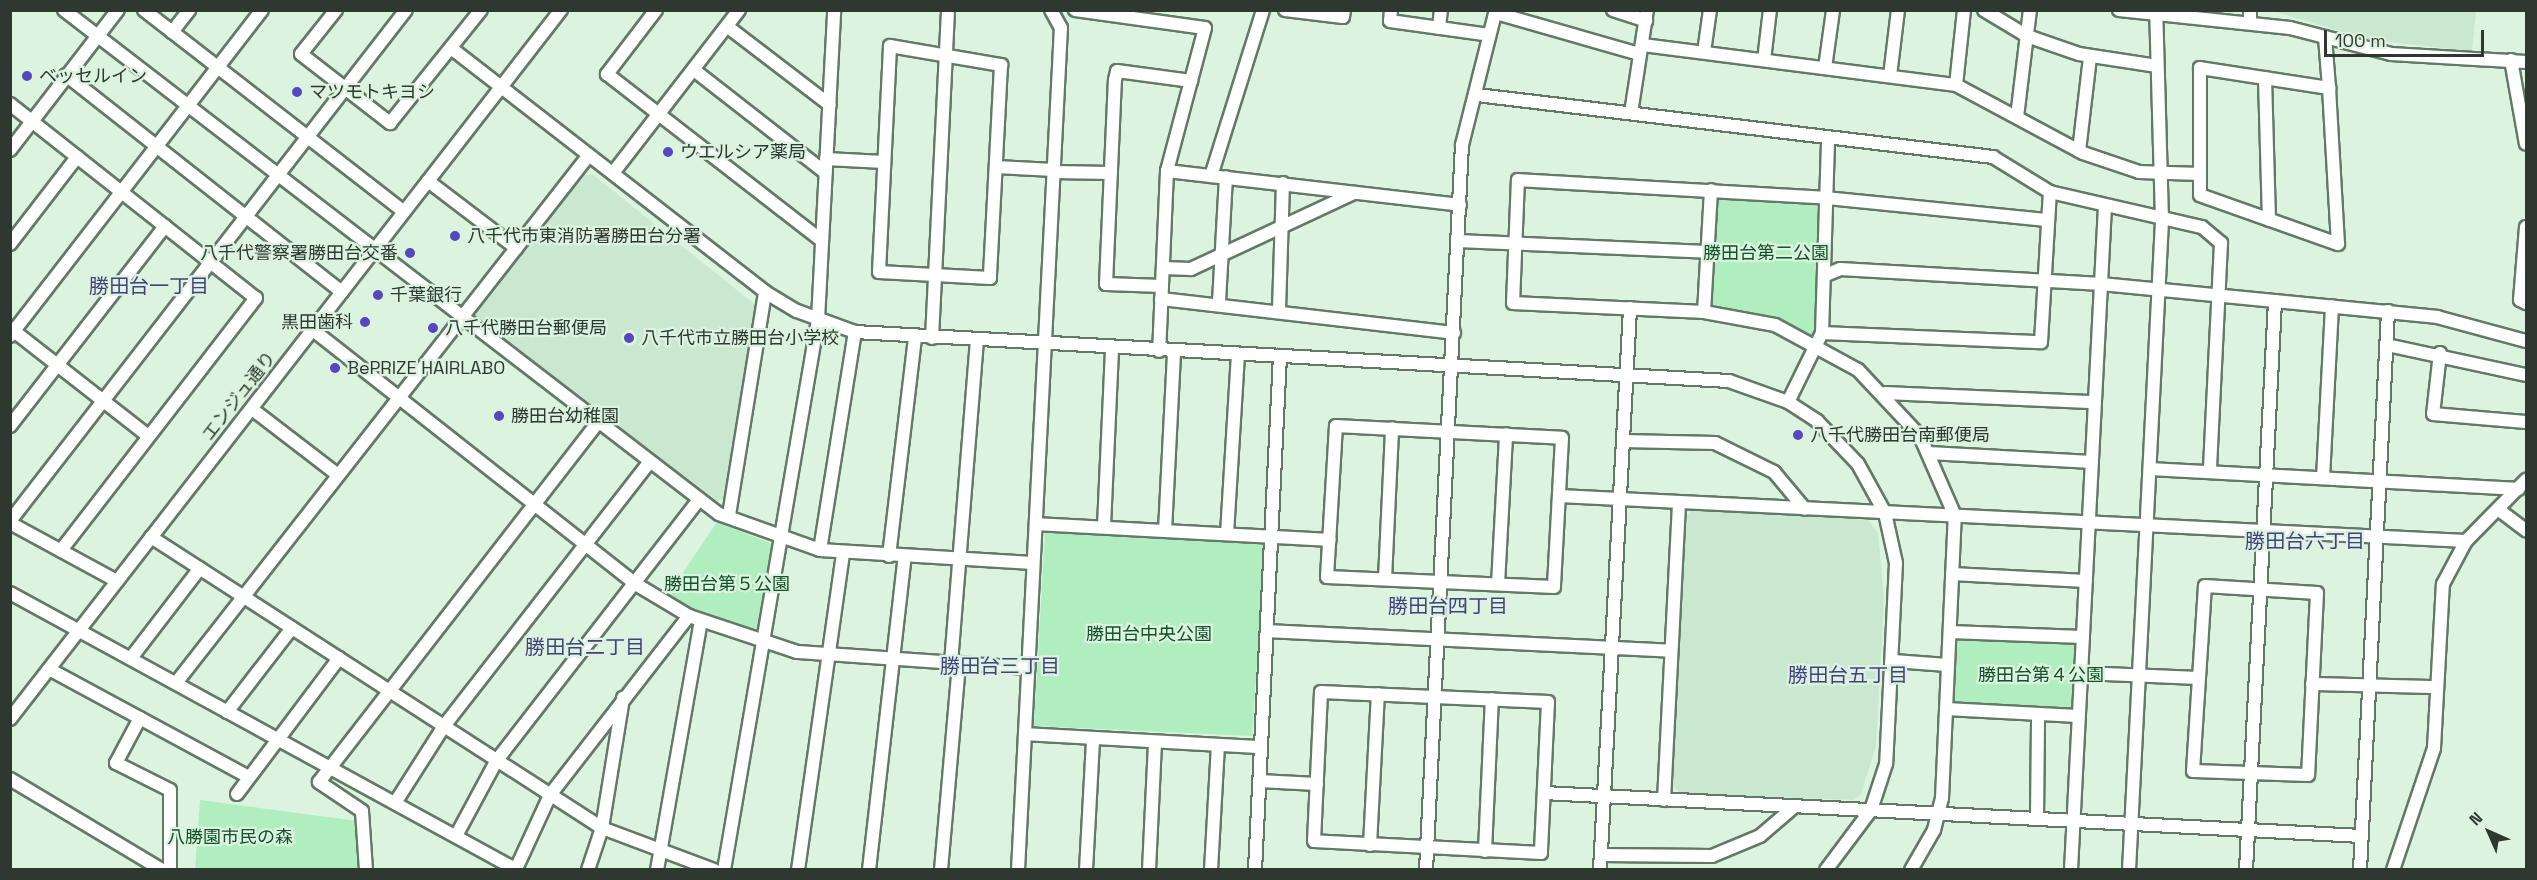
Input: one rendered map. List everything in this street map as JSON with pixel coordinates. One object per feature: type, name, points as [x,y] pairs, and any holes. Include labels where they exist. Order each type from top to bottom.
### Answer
[{"type":"street","points":[[64,10],[556,392],[564,390],[597,423],[698,501],[781,537],[820,550],[1033,563]]},
{"type":"street","points":[[10,150],[117,10]]},
{"type":"street","points":[[144,10],[404,212]]},
{"type":"street","points":[[172,32],[189,10]]},
{"type":"street","points":[[148,436],[12,331],[262,10]]},
{"type":"street","points":[[336,10],[301,54],[390,123],[481,10]]},
{"type":"street","points":[[117,582],[10,522],[406,10]]},
{"type":"street","name":"エンジュ通り","points":[[10,719],[561,10]]},
{"type":"street","points":[[656,10],[606,74],[822,241]]},
{"type":"street","points":[[613,173],[740,10]]},
{"type":"street","points":[[724,870],[818,320],[834,10]]},
{"type":"street","points":[[932,338],[948,10]]},
{"type":"street","points":[[1075,10],[1205,28],[1167,171],[1159,351]]},
{"type":"street","points":[[1211,176],[1263,10]]},
{"type":"street","points":[[1285,10],[1343,17],[1344,10]]},
{"type":"street","points":[[1391,10],[1390,21],[1489,35]]},
{"type":"street","points":[[1439,28],[1441,10]]},
{"type":"street","points":[[1613,10],[1646,16],[1631,113]]},
{"type":"street","points":[[1704,52],[1710,10]]},
{"type":"street","points":[[1764,60],[1770,10]]},
{"type":"street","points":[[1826,68],[1833,10]]},
{"type":"street","points":[[1890,76],[1898,10]]},
{"type":"street","points":[[1956,85],[1964,10]]},
{"type":"street","points":[[1984,10],[2027,36],[2090,57],[2157,66]]},
{"type":"street","points":[[2017,117],[2030,10]]},
{"type":"street","points":[[2119,10],[2250,17],[2391,54],[2526,62]]},
{"type":"street","points":[[1018,870],[1060,12]]},
{"type":"street","points":[[1426,870],[1462,145],[1477,95],[1496,12],[1641,50],[1704,52],[1956,85],[2079,151],[2139,172],[2200,174]]},
{"type":"street","points":[[2129,870],[2141,674],[2162,220],[2163,174],[2156,13]]},
{"type":"street","points":[[728,27],[830,105]]},
{"type":"street","points":[[2325,37],[2329,88],[2338,244],[2200,195],[2200,68],[2329,88]]},
{"type":"street","points":[[890,46],[946,55],[1001,65],[990,278],[879,272],[890,46]]},
{"type":"street","points":[[451,48],[765,292],[818,320],[855,332],[915,338],[1729,381],[1788,402],[1846,448],[1885,513],[1898,582],[1889,749],[1870,810],[1826,870]]},
{"type":"street","points":[[2079,151],[2090,57]]},
{"type":"street","points":[[2511,60],[2526,144]]},
{"type":"street","points":[[694,70],[826,173]]},
{"type":"street","points":[[1191,81],[1117,71],[1106,284],[1219,302],[1454,333]]},
{"type":"street","points":[[66,75],[342,292]]},
{"type":"street","points":[[2265,78],[2269,220]]},
{"type":"street","points":[[1477,95],[1993,157],[2050,192],[2105,207],[2202,227],[2218,236],[2218,296],[2210,472]]},
{"type":"street","points":[[10,104],[256,298],[61,550]]},
{"type":"street","points":[[1788,402],[1822,333],[1826,275],[1828,138]]},
{"type":"street","points":[[176,683],[590,155]]},
{"type":"street","points":[[10,244],[77,157]]},
{"type":"street","points":[[826,159],[884,162]]},
{"type":"street","points":[[996,167],[1112,173]]},
{"type":"street","points":[[1167,171],[1460,205]]},
{"type":"street","points":[[1219,302],[1226,177]]},
{"type":"street","points":[[1911,870],[1940,814],[1947,709],[1954,516],[1929,453],[1885,393],[1817,345],[1776,325],[1704,312],[1513,303],[1518,180],[1826,198],[2048,220]]},
{"type":"street","points":[[428,181],[516,248]]},
{"type":"street","points":[[1279,310],[1283,183]]},
{"type":"street","points":[[1704,312],[1711,190]]},
{"type":"street","points":[[1822,333],[2041,342],[2050,192]]},
{"type":"street","points":[[1163,268],[1191,269],[1280,230],[1354,193]]},
{"type":"street","points":[[2071,870],[2105,207]]},
{"type":"street","points":[[10,426],[165,226]]},
{"type":"street","points":[[2526,227],[2520,300],[2526,303]]},
{"type":"street","points":[[1458,241],[1707,252]]},
{"type":"street","points":[[1826,275],[1840,269],[2102,284],[2437,317],[2526,341]]},
{"type":"street","points":[[729,515],[765,292]]},
{"type":"street","points":[[2246,870],[2275,301]]},
{"type":"street","points":[[2323,478],[2332,306]]},
{"type":"street","points":[[1600,870],[1630,308]]},
{"type":"street","points":[[2360,870],[2388,311]]},
{"type":"street","points":[[313,330],[634,583],[689,616],[763,642],[831,656],[1028,668]]},
{"type":"street","points":[[820,550],[855,332]]},
{"type":"street","points":[[889,556],[915,338]]},
{"type":"street","points":[[941,870],[955,663],[958,559],[977,340]]},
{"type":"street","points":[[2387,345],[2440,353],[2526,375]]},
{"type":"street","points":[[1104,526],[1112,348]]},
{"type":"street","points":[[1166,531],[1174,351]]},
{"type":"street","points":[[2440,353],[2433,414],[2526,422]]},
{"type":"street","points":[[1227,534],[1238,354]]},
{"type":"street","points":[[1255,870],[1280,356]]},
{"type":"street","points":[[1885,393],[2095,402]]},
{"type":"street","points":[[252,409],[338,475]]},
{"type":"street","points":[[366,870],[362,811],[319,782],[597,423]]},
{"type":"street","points":[[1336,426],[1392,428],[1562,438],[1554,587],[1327,577],[1336,426]]},
{"type":"street","points":[[1385,579],[1392,428]]},
{"type":"street","points":[[1498,584],[1506,434]]},
{"type":"street","points":[[1623,441],[1715,443],[1774,472],[1805,508]]},
{"type":"street","points":[[1929,453],[2092,462]]},
{"type":"street","points":[[395,803],[444,726],[649,463]]},
{"type":"street","points":[[2151,469],[2380,481],[2522,485]]},
{"type":"street","points":[[2393,870],[2430,769],[2443,584],[2466,542],[2522,485]]},
{"type":"street","points":[[1559,496],[2466,542]]},
{"type":"street","points":[[456,836],[497,760],[698,501]]},
{"type":"street","points":[[1664,800],[1679,502]]},
{"type":"street","points":[[2499,510],[2526,530]]},
{"type":"street","points":[[1036,525],[1104,526],[1330,540]]},
{"type":"street","points":[[151,537],[602,828],[661,854],[714,870]]},
{"type":"street","points":[[798,870],[831,656],[843,553]]},
{"type":"street","points":[[869,870],[905,556]]},
{"type":"street","points":[[131,658],[200,568]]},
{"type":"street","points":[[1952,574],[2086,581]]},
{"type":"street","points":[[2205,586],[2261,589],[2317,593],[2308,775],[2193,771],[2205,586]]},
{"type":"street","points":[[10,594],[517,869],[550,795],[623,697],[689,616]]},
{"type":"street","points":[[657,870],[701,621]]},
{"type":"street","points":[[227,712],[292,628]]},
{"type":"street","points":[[1267,631],[1671,651]]},
{"type":"street","points":[[1950,632],[2083,637]]},
{"type":"street","points":[[237,794],[339,658]]},
{"type":"street","points":[[1894,662],[1947,665]]},
{"type":"street","points":[[49,669],[249,777]]},
{"type":"street","points":[[2082,673],[2198,678]]},
{"type":"street","points":[[2312,684],[2434,687]]},
{"type":"street","points":[[1321,692],[1378,694],[1548,702],[1541,853],[1314,841],[1321,692]]},
{"type":"street","points":[[1370,845],[1378,694]]},
{"type":"street","points":[[588,870],[602,828],[623,697]]},
{"type":"street","points":[[1485,851],[1491,699]]},
{"type":"street","points":[[1947,709],[2078,716]]},
{"type":"street","points":[[2037,818],[2038,714]]},
{"type":"street","points":[[140,718],[116,763],[170,790],[170,870]]},
{"type":"street","points":[[1025,734],[1261,747]]},
{"type":"street","points":[[1086,870],[1093,739]]},
{"type":"street","points":[[1149,870],[1155,742]]},
{"type":"street","points":[[1211,870],[1218,746]]},
{"type":"street","points":[[10,779],[162,870]]},
{"type":"street","points":[[1259,780],[1317,784]]},
{"type":"street","points":[[1544,793],[2362,836]]},
{"type":"street","points":[[1601,855],[1712,856],[1760,836],[1795,806]]},
{"type":"shaded area","points":[[2273,11],[2476,11],[2472,51],[2370,40]]},
{"type":"shaded area","name":"八千代市立勝田台小学校","points":[[592,174],[758,307],[726,498],[717,501],[474,315],[581,176]]},
{"type":"shaded area","points":[[1693,509],[1868,520],[1878,533],[1884,599],[1876,746],[1861,794],[1854,800],[1680,793],[1673,786],[1686,516]]},
{"type":"green space","name":"勝田台第二公園","points":[[1715,195],[1820,202],[1819,330],[1814,339],[1753,313],[1707,310]]},
{"type":"green space","name":"勝田台第５公園","points":[[717,522],[775,545],[761,640],[702,619],[666,598]]},
{"type":"green space","name":"勝田台中央公園","points":[[1045,532],[1265,542],[1252,736],[1034,726]]},
{"type":"green space","name":"勝田台第４公園","points":[[1950,632],[2083,637],[2078,716],[1946,709]]},
{"type":"green space","name":"八勝園市民の森","points":[[200,800],[357,821],[359,869],[195,870]]},
{"type":"place","name":"ベッセルイン","points":[[27,76]]},
{"type":"place","name":"マツモトキヨシ","points":[[297,92]]},
{"type":"place","name":"ウエルシア薬局","points":[[668,152]]},
{"type":"place","name":"八千代市東消防署勝田台分署","points":[[455,236]]},
{"type":"place","name":"八千代警察署勝田台交番","points":[[410,253]]},
{"type":"place","name":"千葉銀行","points":[[378,295]]},
{"type":"place","name":"黒田歯科","points":[[365,322]]},
{"type":"place","name":"八千代勝田台郵便局","points":[[433,328]]},
{"type":"place","name":"八千代市立勝田台小学校","points":[[629,338]]},
{"type":"place","name":"BePRIZE HAIRLABO","points":[[335,368]]},
{"type":"place","name":"勝田台幼稚園","points":[[499,416]]},
{"type":"place","name":"八千代勝田台南郵便局","points":[[1798,435]]},
{"type":"district","name":"勝田台一丁目","points":[[149,286]]},
{"type":"district","name":"勝田台六丁目","points":[[2305,541]]},
{"type":"district","name":"勝田台四丁目","points":[[1448,606]]},
{"type":"district","name":"勝田台二丁目","points":[[585,647]]},
{"type":"district","name":"勝田台三丁目","points":[[1000,666]]},
{"type":"district","name":"勝田台五丁目","points":[[1848,675]]}]
